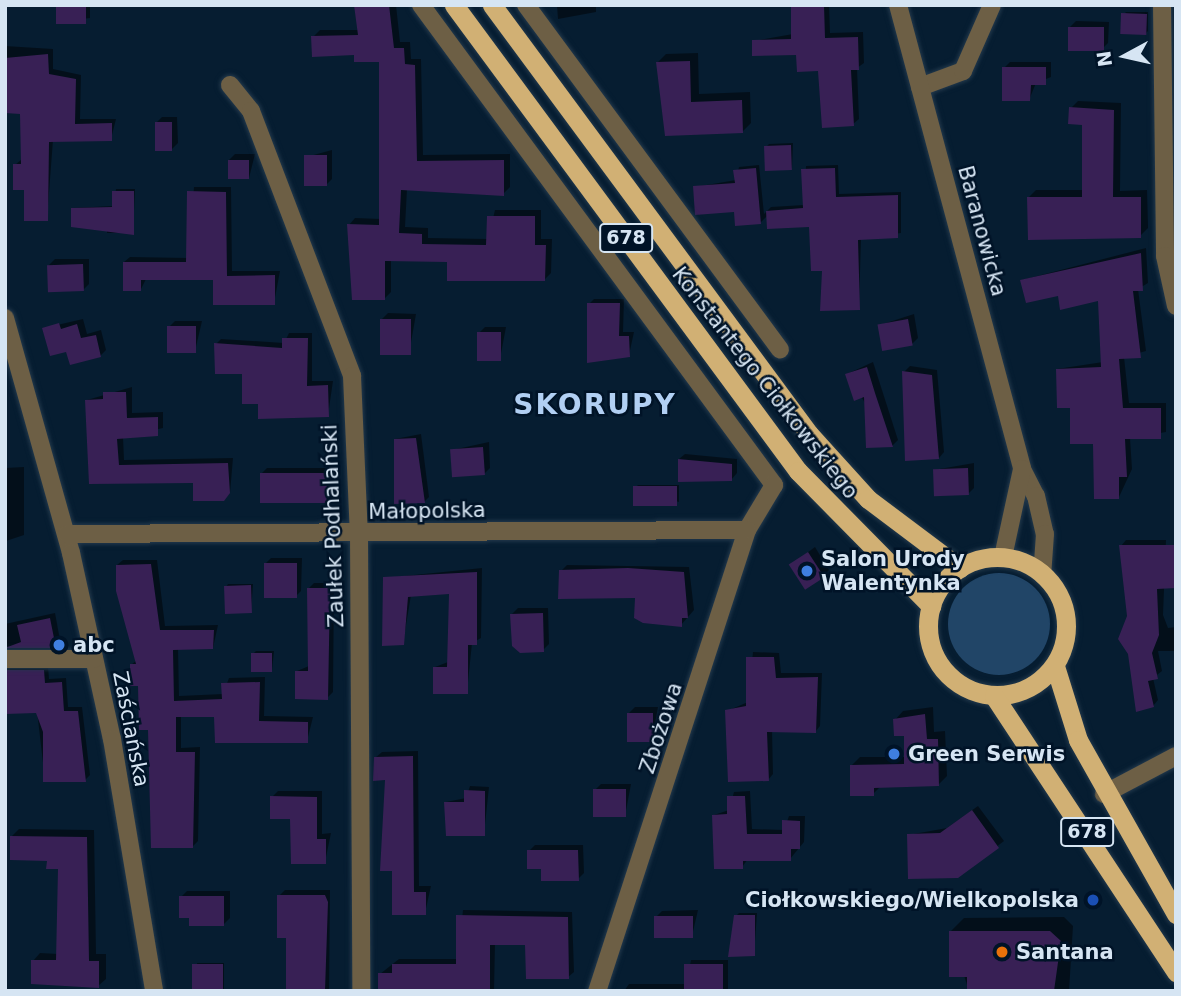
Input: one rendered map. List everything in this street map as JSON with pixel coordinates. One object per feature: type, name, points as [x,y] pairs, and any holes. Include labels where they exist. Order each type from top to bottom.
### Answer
[{"type":"highway","name":"Konstantego Ciołkowskiego","points":[[454,5],[798,471],[931,606]]},
{"type":"highway","name":"Konstantego Ciołkowskiego","points":[[492,5],[809,433],[868,499],[960,568]]},
{"type":"highway","points":[[1003,557],[1042,573],[1060,597],[1067,627],[1055,666],[1028,688],[994,696],[957,684],[937,663],[927,628],[931,606],[960,568],[1003,557]]},
{"type":"highway","name":"678","points":[[1055,666],[1078,740],[1104,794],[1176,914]]},
{"type":"highway","name":"678","points":[[994,696],[1176,972]]},
{"type":"street","name":"Zbożowa","points":[[421,5],[774,485],[747,530],[597,991]]},
{"type":"street","points":[[526,5],[780,349]]},
{"type":"street","name":"Baranowicka","points":[[898,5],[1022,469],[1045,534],[1042,573]]},
{"type":"street","points":[[920,87],[963,71],[992,5]]},
{"type":"street","points":[[1162,5],[1168,127],[1165,256],[1176,306]]},
{"type":"street","name":"Zaułek Podhalański","points":[[230,85],[251,111],[352,376],[359,535],[361,991]]},
{"type":"street","name":"Zaściańska","points":[[5,318],[66,534],[94,659],[155,991]]},
{"type":"street","name":"Baranowicka","points":[[1003,557],[1022,469]]},
{"type":"street","name":"Małopolska","points":[[66,534],[359,535],[747,530]]},
{"type":"street","points":[[5,659],[94,659]]},
{"type":"street","points":[[1104,794],[1176,756]]},
{"type":"shaded area","points":[[999,573],[1019,577],[1035,588],[1046,604],[1050,624],[1046,644],[1035,660],[1019,671],[999,675],[979,671],[963,660],[952,644],[948,624],[952,604],[963,588],[979,577]]},
{"type":"building","points":[[354,5],[389,5],[394,48],[404,48],[405,64],[415,65],[417,161],[504,160],[504,196],[401,190],[399,233],[422,234],[422,244],[486,245],[487,216],[535,216],[535,245],[546,245],[545,281],[447,281],[447,262],[385,261],[385,300],[352,300],[347,224],[379,225],[379,62],[354,62],[354,55],[312,57],[311,36],[358,35]]},
{"type":"building","points":[[791,5],[824,5],[825,38],[858,37],[859,70],[851,70],[854,126],[822,128],[818,71],[797,72],[796,55],[752,56],[752,40],[791,39]]},
{"type":"building","points":[[56,7],[86,7],[86,24],[56,24]]},
{"type":"building","points":[[1121,13],[1147,14],[1146,35],[1120,34]]},
{"type":"building","points":[[1068,27],[1104,27],[1104,51],[1068,51]]},
{"type":"building","points":[[48,54],[49,74],[76,79],[75,124],[112,123],[112,141],[49,142],[48,221],[24,221],[24,190],[13,190],[13,164],[21,164],[20,114],[5,113],[5,58]]},
{"type":"building","points":[[690,61],[691,102],[742,100],[743,133],[665,136],[656,62]]},
{"type":"building","points":[[1002,67],[1046,67],[1046,85],[1031,85],[1030,101],[1002,101]]},
{"type":"building","points":[[1069,107],[1114,110],[1113,197],[1141,197],[1141,238],[1028,240],[1027,197],[1082,197],[1082,125],[1068,124]]},
{"type":"building","points":[[155,122],[172,122],[172,151],[155,151]]},
{"type":"building","points":[[791,145],[792,170],[765,171],[764,146]]},
{"type":"building","points":[[304,155],[327,155],[327,186],[304,186]]},
{"type":"building","points":[[228,160],[249,160],[249,179],[228,179]]},
{"type":"building","points":[[756,168],[761,224],[735,226],[734,212],[695,215],[693,186],[735,183],[733,170]]},
{"type":"building","points":[[835,168],[836,197],[898,195],[898,238],[858,240],[860,310],[820,311],[822,271],[811,271],[809,227],[767,229],[766,211],[803,208],[801,169]]},
{"type":"building","points":[[112,191],[134,191],[134,235],[71,227],[71,208],[112,207]]},
{"type":"building","points":[[187,191],[226,192],[227,276],[275,275],[275,305],[213,305],[213,280],[141,280],[141,291],[123,291],[123,262],[186,262]]},
{"type":"building","points":[[1141,253],[1143,291],[1133,291],[1141,358],[1119,359],[1123,408],[1161,408],[1161,439],[1125,439],[1127,477],[1119,477],[1119,499],[1094,499],[1093,444],[1070,444],[1070,408],[1057,408],[1056,369],[1101,367],[1098,301],[1060,310],[1058,296],[1026,303],[1020,280]]},
{"type":"building","points":[[83,264],[84,291],[48,292],[47,265]]},
{"type":"building","points":[[587,303],[620,303],[619,336],[629,336],[630,357],[587,363]]},
{"type":"building","points":[[380,319],[411,319],[411,355],[380,355]]},
{"type":"building","points":[[908,319],[913,346],[882,351],[877,324]]},
{"type":"building","points":[[59,323],[61,329],[77,324],[81,338],[96,335],[101,357],[70,365],[66,352],[50,356],[42,328]]},
{"type":"building","points":[[167,326],[196,326],[196,353],[167,353]]},
{"type":"building","points":[[477,332],[501,332],[501,361],[477,361]]},
{"type":"building","points":[[282,338],[308,338],[307,386],[328,385],[329,417],[258,419],[258,404],[242,404],[242,374],[215,374],[214,343],[282,348]]},
{"type":"building","points":[[867,367],[893,447],[866,448],[864,397],[854,401],[845,374]]},
{"type":"building","points":[[902,371],[932,375],[939,459],[905,461]]},
{"type":"building","points":[[103,392],[126,392],[127,418],[158,417],[158,436],[117,439],[119,465],[228,463],[230,493],[224,501],[193,501],[193,483],[89,484],[85,400],[103,399]]},
{"type":"building","points":[[416,438],[425,503],[394,504],[394,439]]},
{"type":"building","points":[[483,447],[485,475],[452,477],[450,449]]},
{"type":"building","points":[[678,459],[732,464],[732,481],[678,482]]},
{"type":"building","points":[[968,468],[969,495],[934,496],[933,469]]},
{"type":"building","points":[[260,473],[327,473],[327,503],[260,503]]},
{"type":"building","points":[[633,486],[677,486],[677,506],[633,506]]},
{"type":"building","points":[[1119,545],[1176,545],[1176,588],[1157,589],[1159,635],[1152,653],[1158,679],[1148,681],[1154,707],[1136,712],[1128,654],[1118,639],[1127,616]]},
{"type":"building","name":"Salon Urody Walentynka","points":[[808,552],[824,577],[805,590],[789,565]]},
{"type":"building","points":[[264,563],[297,563],[297,598],[264,598]]},
{"type":"building","points":[[151,564],[160,630],[214,630],[213,649],[173,650],[174,701],[222,699],[221,683],[260,682],[259,721],[308,722],[308,743],[215,743],[214,717],[176,717],[176,752],[195,752],[193,848],[151,848],[148,730],[139,730],[138,686],[130,686],[130,664],[136,664],[116,591],[116,565]]},
{"type":"building","points":[[628,568],[684,572],[688,618],[682,618],[682,627],[643,623],[634,618],[635,598],[558,599],[559,570]]},
{"type":"building","points":[[477,572],[477,645],[468,645],[468,694],[433,694],[433,667],[447,667],[449,594],[408,597],[404,645],[382,646],[383,577]]},
{"type":"building","points":[[251,585],[252,613],[225,614],[224,586]]},
{"type":"building","points":[[307,588],[330,588],[328,700],[295,699],[295,671],[308,671]]},
{"type":"building","points":[[543,613],[544,652],[520,653],[512,646],[510,614]]},
{"type":"building","points":[[50,618],[56,648],[5,648],[21,642],[17,625]]},
{"type":"building","points":[[251,653],[272,653],[272,672],[251,672]]},
{"type":"building","points":[[746,657],[774,657],[776,678],[818,677],[816,733],[767,732],[769,781],[728,782],[725,710],[746,706]]},
{"type":"building","points":[[5,670],[44,670],[45,683],[62,682],[64,711],[78,711],[86,782],[43,782],[43,732],[36,713],[5,714]]},
{"type":"building","points":[[627,713],[653,713],[653,742],[627,742]]},
{"type":"building","points":[[925,714],[927,739],[938,739],[939,786],[874,788],[874,796],[850,796],[850,765],[904,764],[904,736],[894,736],[893,719]]},
{"type":"building","points":[[413,756],[414,892],[426,892],[426,915],[392,915],[392,871],[380,871],[385,780],[373,781],[374,757]]},
{"type":"building","points":[[593,789],[626,789],[626,817],[593,817]]},
{"type":"building","points":[[464,790],[485,791],[485,836],[446,836],[444,802],[464,802]]},
{"type":"building","points":[[270,796],[317,797],[317,839],[326,839],[326,864],[291,864],[290,819],[270,819]]},
{"type":"building","points":[[727,796],[745,796],[747,834],[782,834],[782,820],[800,821],[800,849],[791,849],[791,861],[743,861],[743,869],[714,869],[712,815],[727,814]]},
{"type":"building","points":[[972,810],[999,848],[958,878],[908,879],[907,834],[940,833]]},
{"type":"building","points":[[10,836],[87,837],[89,961],[99,961],[99,988],[31,984],[31,960],[56,960],[58,869],[46,869],[47,861],[10,860]]},
{"type":"building","points":[[527,850],[578,850],[579,881],[541,881],[541,869],[527,869]]},
{"type":"building","points":[[277,895],[325,895],[328,902],[325,991],[286,991],[286,938],[277,938]]},
{"type":"building","points":[[179,896],[224,896],[224,926],[189,926],[189,918],[179,918]]},
{"type":"building","points":[[456,915],[568,917],[569,979],[526,979],[525,945],[490,945],[490,991],[378,991],[378,973],[392,973],[392,964],[456,964]]},
{"type":"building","points":[[734,915],[755,915],[755,956],[728,957]]},
{"type":"building","points":[[654,916],[693,916],[693,938],[654,938]]},
{"type":"building","name":"Santana","points":[[949,931],[1050,931],[1061,941],[1054,991],[967,991],[967,977],[949,977]]},
{"type":"building","points":[[192,964],[223,964],[223,991],[192,991]]},
{"type":"building","points":[[684,964],[723,964],[723,989],[684,989]]},
{"type":"place","name":"Salon Urody Walentynka","points":[[807,571]]},
{"type":"place","name":"abc","points":[[59,645]]},
{"type":"place","name":"Green Serwis","points":[[894,754]]},
{"type":"place","name":"Ciołkowskiego/Wielkopolska","points":[[1093,900]]},
{"type":"place","name":"Santana","points":[[1002,952]]},
{"type":"district","name":"SKORUPY","points":[[595,405]]}]
